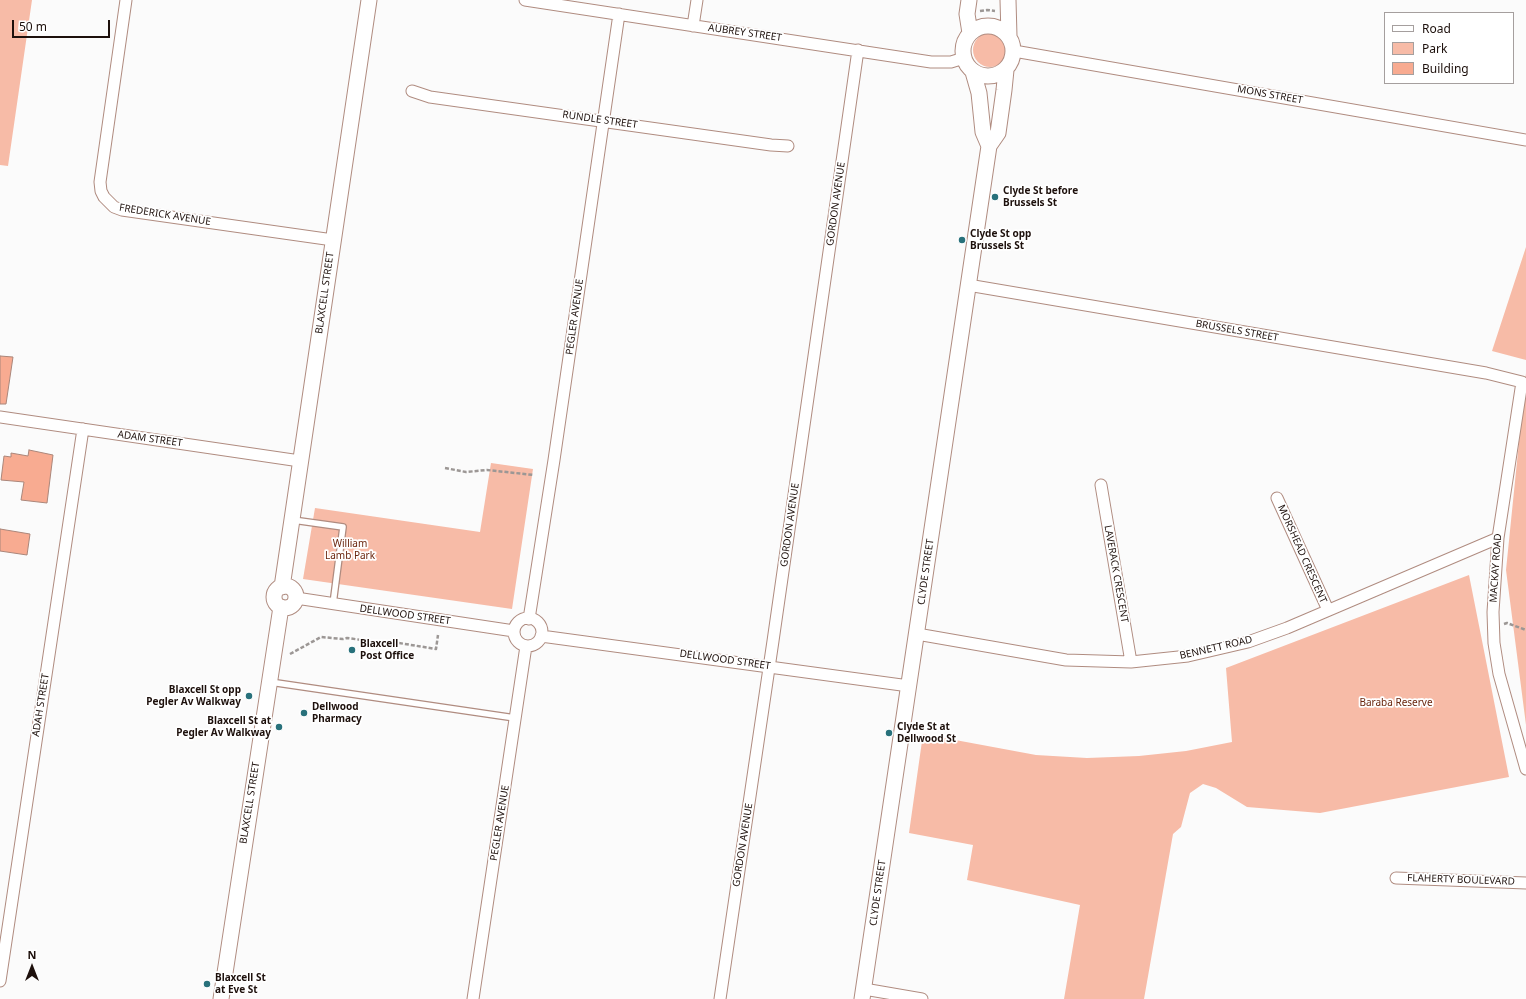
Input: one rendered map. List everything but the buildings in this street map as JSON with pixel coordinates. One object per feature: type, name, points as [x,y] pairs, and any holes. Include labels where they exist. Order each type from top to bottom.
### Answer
[{"type":"main road","name":"BLAXCELL STREET","points":[[282,587],[369,0]]},
{"type":"main road","points":[[970,33],[967,14],[972,6]]},
{"type":"main road","points":[[1005,6],[1009,36]]},
{"type":"main road","points":[[995,26],[1003,30],[1009,36],[1014,51],[1011,63],[1006,70],[998,75],[990,77],[981,76],[973,72],[964,58],[964,45],[970,33],[977,28],[995,26]]},
{"type":"main road","name":"CLYDE STREET","points":[[863,994],[989,146],[998,132],[1006,70]]},
{"type":"main road","name":"CLYDE STREET","points":[[973,72],[979,93],[983,132],[989,146]]},
{"type":"main road","points":[[282,587],[291,588],[295,594],[296,598],[289,607],[281,607],[276,602],[274,596],[277,590],[282,587]]},
{"type":"main road","name":"BLAXCELL STREET","points":[[221,999],[281,607]]},
{"type":"street","name":"FREDERICK AVENUE","points":[[126,0],[100,182],[104,197],[114,207],[122,210],[333,240]]},
{"type":"street","name":"AUBREY STREET","points":[[525,0],[931,62],[951,62],[964,58]]},
{"type":"street","points":[[693,26],[697,0]]},
{"type":"street","name":"PEGLER AVENUE","points":[[529,619],[619,14]]},
{"type":"street","name":"GORDON AVENUE","points":[[720,999],[770,666],[858,50]]},
{"type":"street","name":"MONS STREET","points":[[1014,51],[1526,140]]},
{"type":"street","name":"RUNDLE STREET","points":[[412,91],[430,97],[771,145],[788,146]]},
{"type":"street","name":"BRUSSELS STREET","points":[[968,285],[1479,372],[1504,378]]},
{"type":"street","name":"MACKAY ROAD","points":[[1504,378],[1522,382],[1498,538],[1493,612],[1494,643],[1499,674],[1526,769]]},
{"type":"street","name":"ADAM STREET","points":[[0,417],[300,461]]},
{"type":"street","name":"ADAH STREET","points":[[0,981],[82,429]]},
{"type":"street","name":"LAVERACK CRESCENT","points":[[1101,485],[1130,662]]},
{"type":"street","name":"MORSHEAD CRESCENT","points":[[1277,498],[1328,610]]},
{"type":"street","name":"BENNETT ROAD","points":[[917,634],[1066,660],[1130,662],[1188,656],[1248,642],[1286,628],[1498,538]]},
{"type":"street","name":"DELLWOOD STREET","points":[[296,598],[514,631]]},
{"type":"street","points":[[529,619],[536,621],[540,626],[541,636],[534,644],[526,646],[519,643],[515,638],[514,631],[515,626],[520,621],[529,619]]},
{"type":"street","name":"DELLWOOD STREET","points":[[541,636],[909,686]]},
{"type":"street","name":"PEGLER AVENUE","points":[[473,999],[526,646]]},
{"type":"street","name":"FLAHERTY BOULEVARD","points":[[1396,878],[1526,883]]},
{"type":"street","points":[[863,994],[922,999]]},
{"type":"lane","points":[[292,520],[343,527],[333,604]]},
{"type":"lane","points":[[269,682],[515,718]]},
{"type":"path","points":[[972,6],[987,10],[1005,6]]},
{"type":"path","points":[[445,468],[466,472],[488,470],[534,475]]},
{"type":"path","points":[[1494,627],[1507,623],[1526,630]]},
{"type":"path","points":[[290,654],[321,637],[347,638],[392,644],[399,643],[436,649],[438,635]]},
{"type":"green space","points":[[0,0],[32,0],[8,166],[0,165]]},
{"type":"green space","points":[[987,33],[993,33],[997,34],[1004,40],[1007,50],[1006,57],[1000,64],[993,67],[987,67],[983,66],[976,60],[973,53],[973,47],[974,43],[980,36]]},
{"type":"green space","points":[[1526,247],[1526,360],[1492,351]]},
{"type":"green space","points":[[1526,373],[1526,725],[1506,570]]},
{"type":"green space","name":"William Lamb Park","points":[[491,463],[533,469],[512,609],[303,579],[315,508],[480,532]]},
{"type":"green space","name":"Baraba Reserve","points":[[1469,575],[1509,777],[1320,813],[1247,807],[1216,788],[1203,784],[1190,793],[1181,827],[1173,834],[1144,999],[1064,999],[1080,905],[967,880],[973,845],[909,833],[923,734],[1036,755],[1087,758],[1139,756],[1186,751],[1232,742],[1226,668]]},
{"type":"place","name":"Clyde St before Brussels St","points":[[995,197]]},
{"type":"place","name":"Clyde St opp Brussels St","points":[[962,240]]},
{"type":"place","name":"Blaxcell Post Office","points":[[352,650]]},
{"type":"place","name":"Blaxcell St opp Pegler Av Walkway","points":[[249,696]]},
{"type":"place","name":"Dellwood Pharmacy","points":[[304,713]]},
{"type":"place","name":"Blaxcell St at Pegler Av Walkway","points":[[279,727]]},
{"type":"place","name":"Clyde St at Dellwood St","points":[[889,733]]},
{"type":"place","name":"Blaxcell St at Eve St","points":[[207,984]]}]
